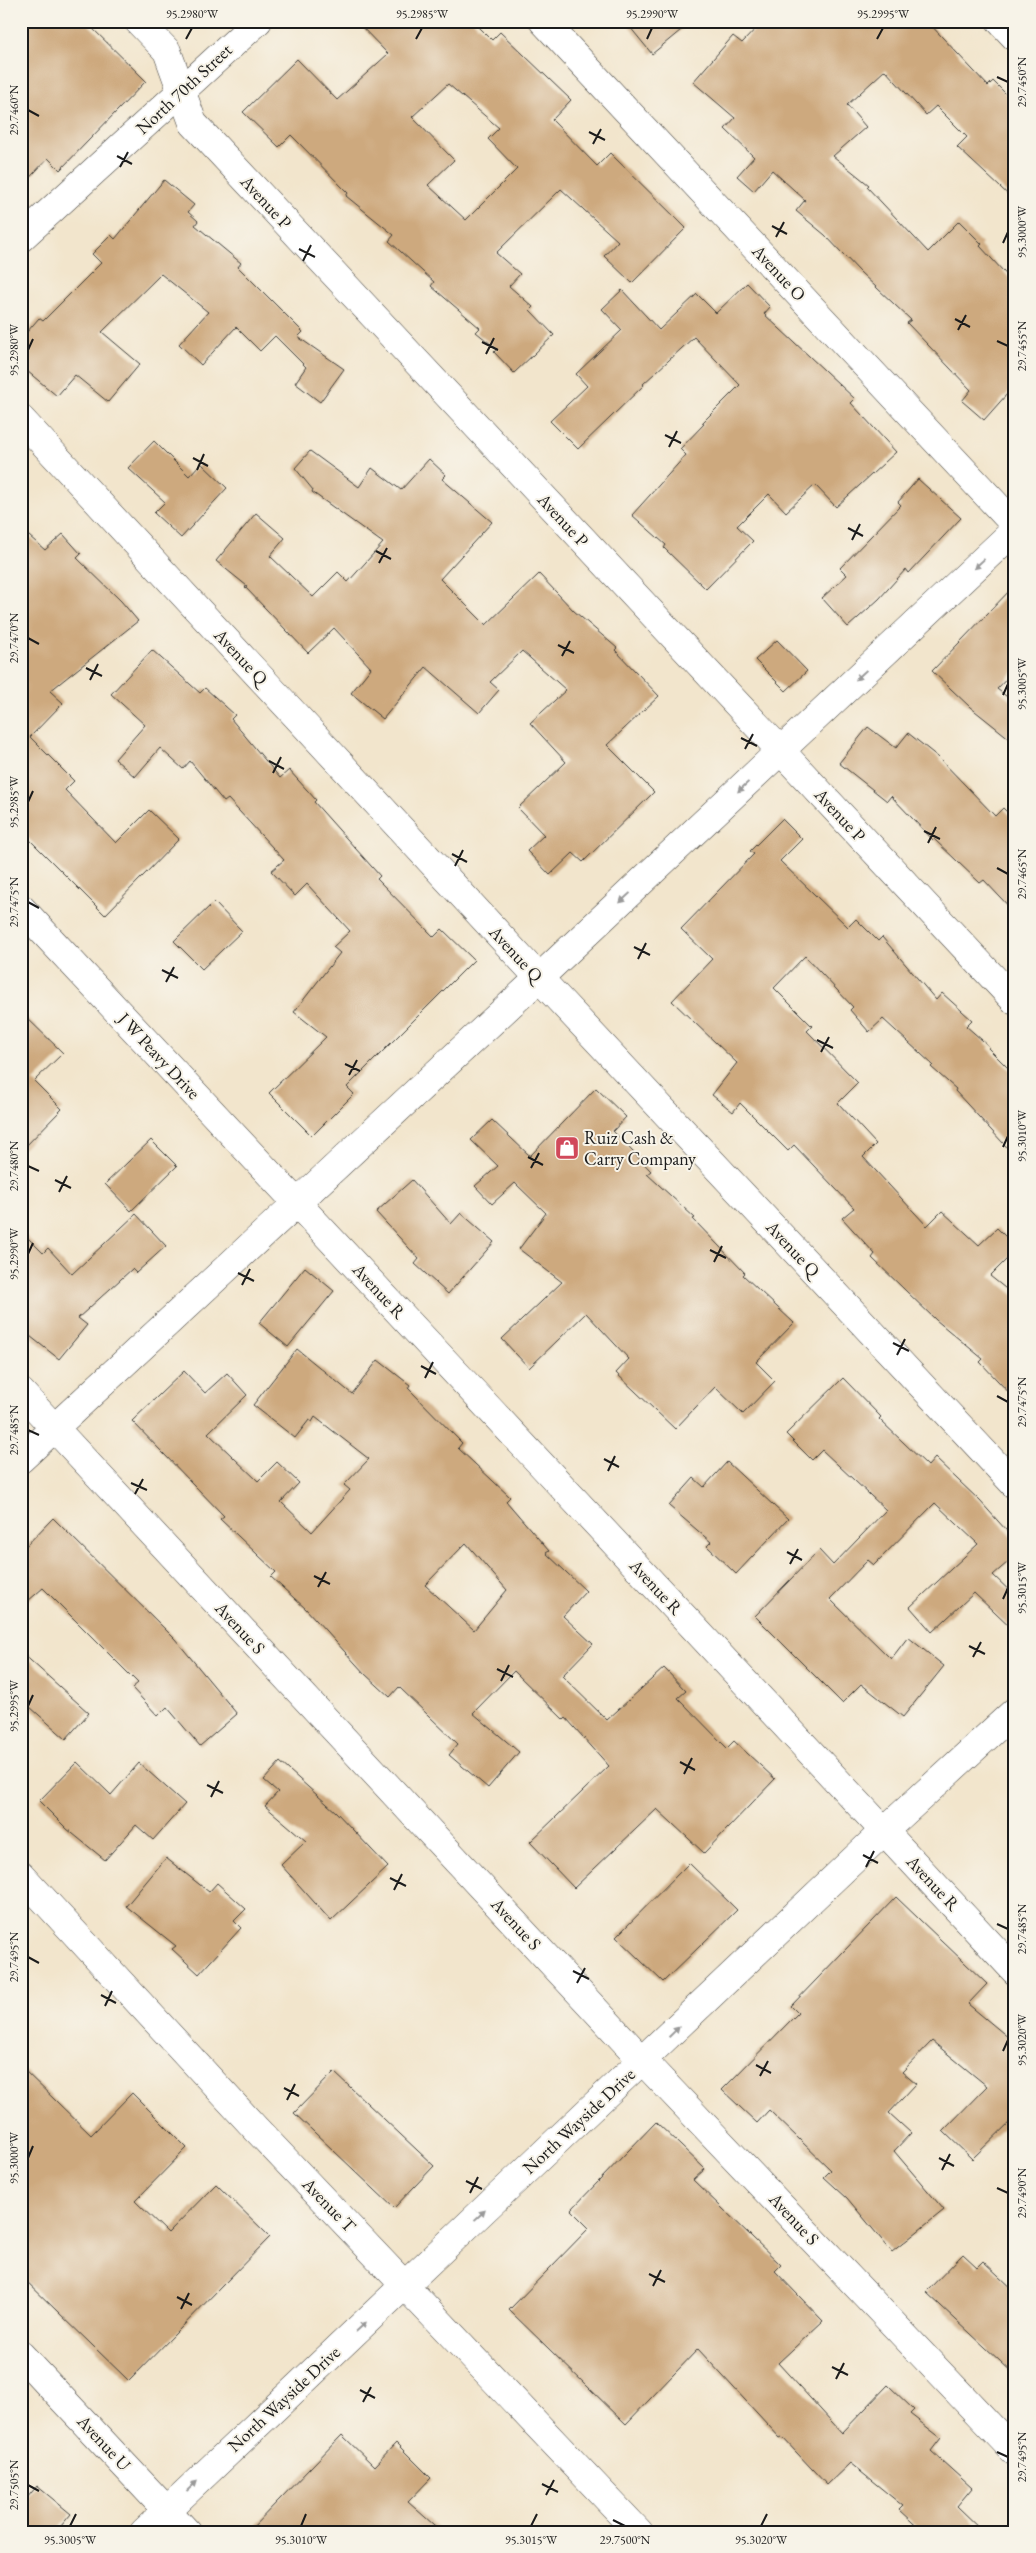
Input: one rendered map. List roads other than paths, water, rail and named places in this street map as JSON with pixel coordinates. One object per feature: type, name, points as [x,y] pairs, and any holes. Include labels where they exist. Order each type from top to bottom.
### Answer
[{"type":"street","name":"Avenue P","points":[[138,21],[167,51],[193,123],[1015,1002]]},
{"type":"street","name":"North 70th Street","points":[[21,238],[258,21]]},
{"type":"street","name":"Avenue O","points":[[543,21],[1015,525]]},
{"type":"street","points":[[1000,21],[1015,37]]},
{"type":"street","name":"Avenue Q","points":[[21,419],[539,978],[1015,1485]]},
{"type":"street","points":[[21,1459],[539,978],[1015,530]]},
{"type":"street","name":"J W Peavy Drive","points":[[21,908],[297,1204]]},
{"type":"street","name":"Avenue R","points":[[297,1204],[1015,1971]]},
{"type":"street","name":"Avenue S","points":[[21,1392],[643,2061],[1015,2452]]},
{"type":"street","name":"North Wayside Drive","points":[[144,2532],[884,1831],[1015,1711]]},
{"type":"street","name":"Avenue T","points":[[21,1875],[257,2130],[639,2532]]},
{"type":"street","name":"Avenue U","points":[[21,2355],[187,2532]]},
{"type":"place","name":"Ruiz Cash & Carry Company","points":[[567,1148]]}]
